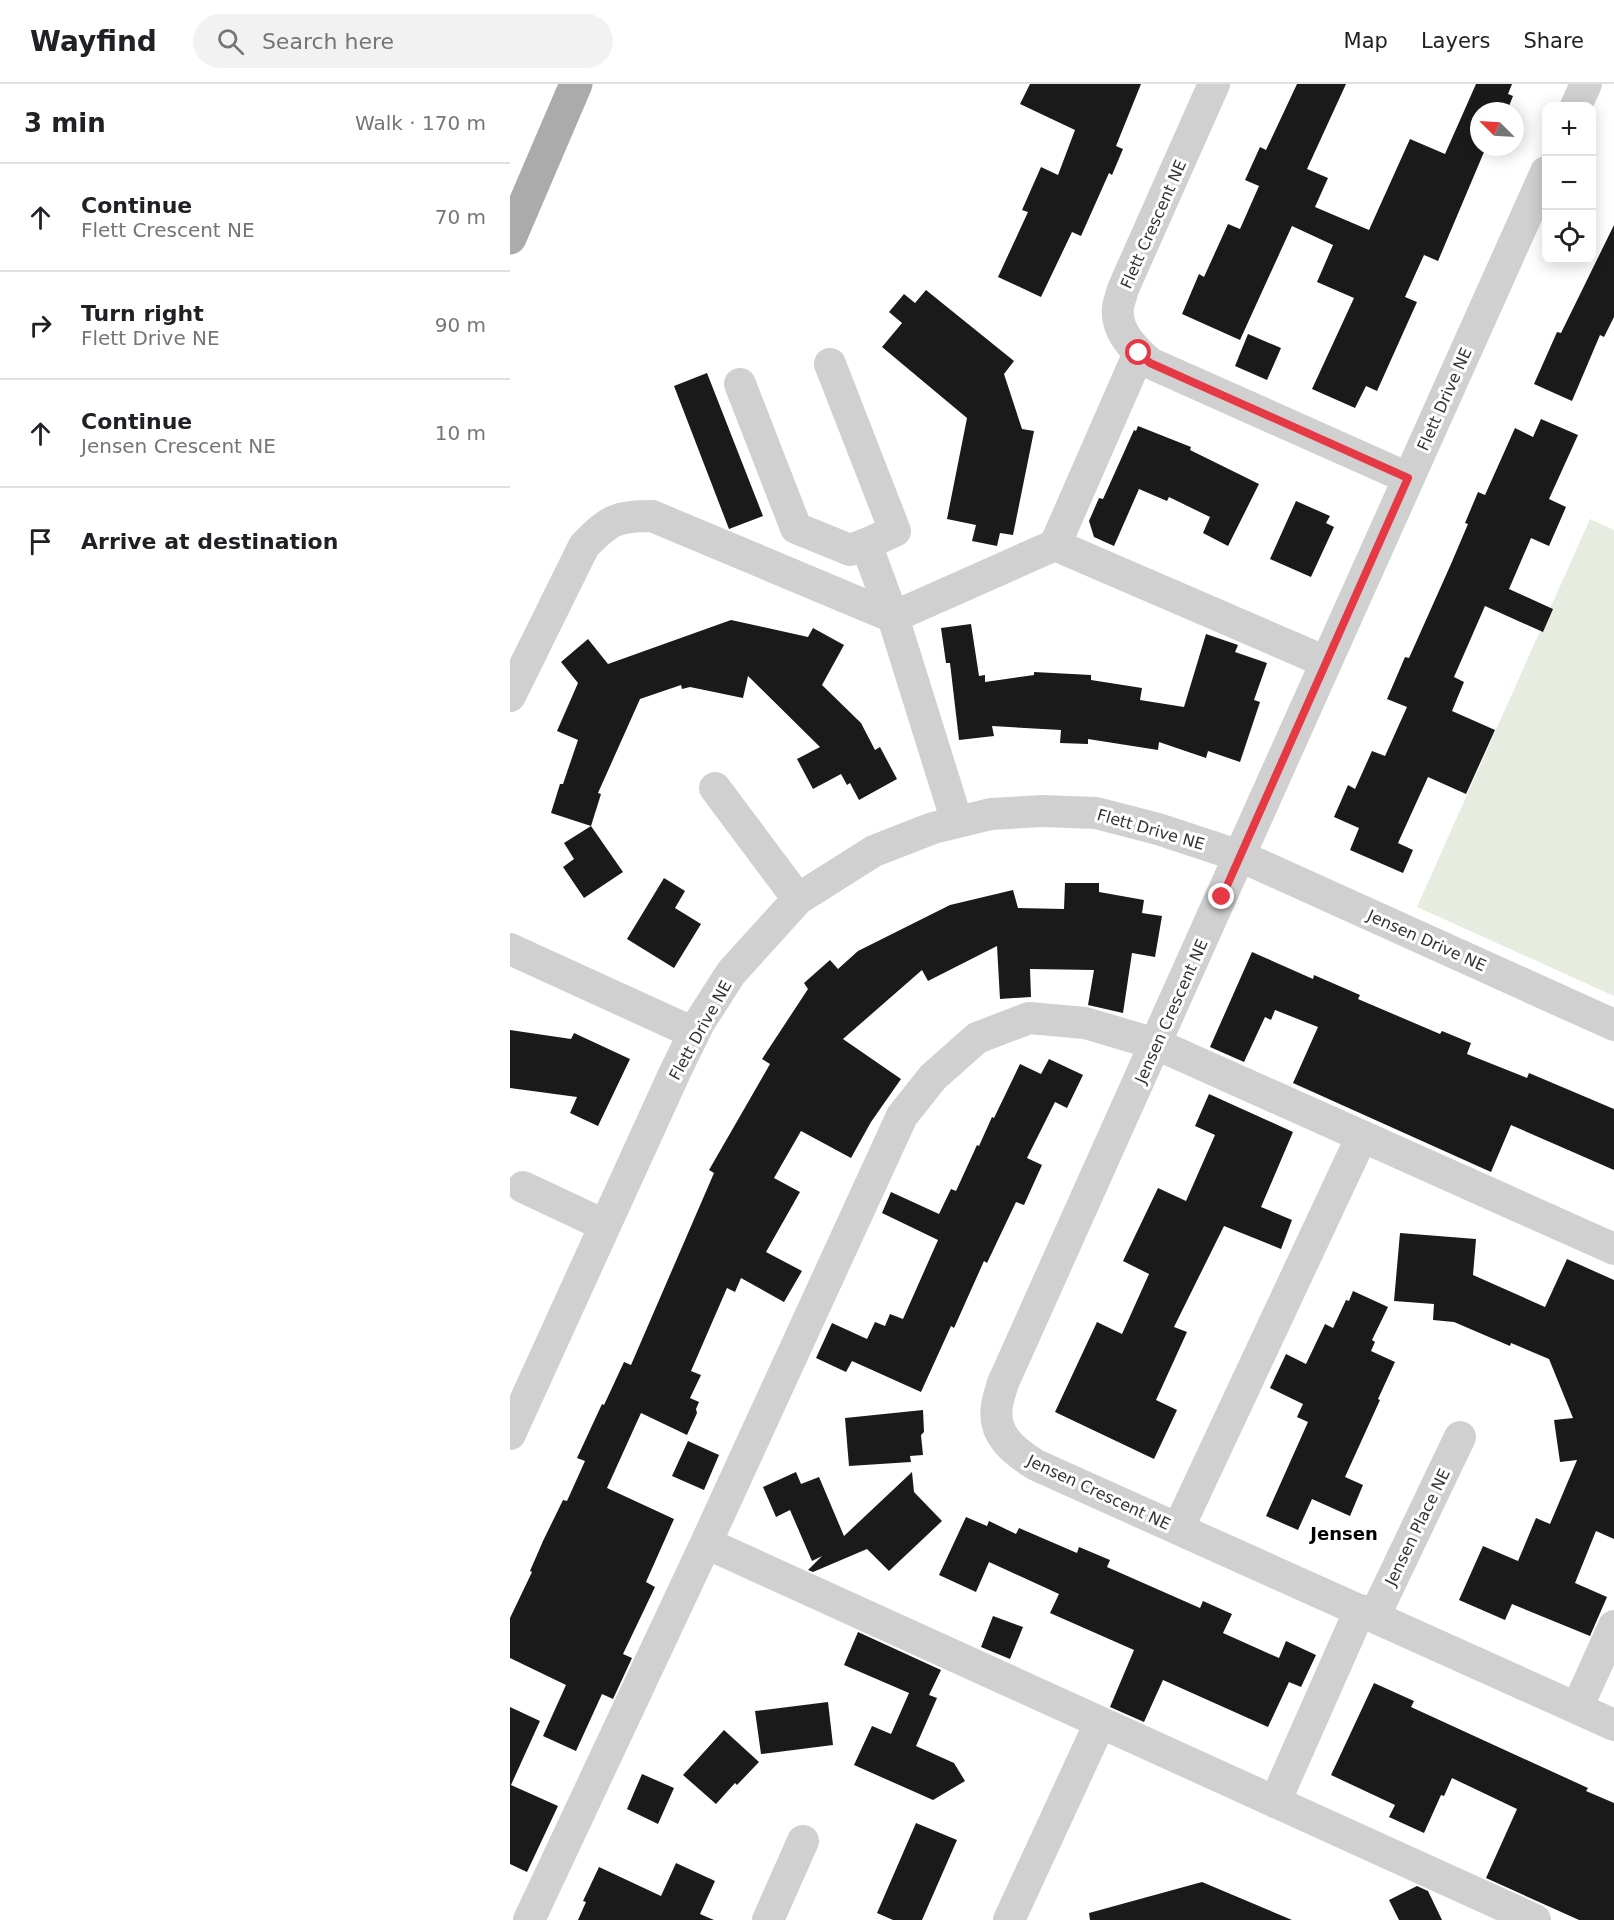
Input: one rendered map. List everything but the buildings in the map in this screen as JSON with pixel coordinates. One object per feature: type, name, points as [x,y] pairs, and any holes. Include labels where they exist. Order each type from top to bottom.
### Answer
[{"type":"main road","points":[[510,238],[576,84]]},
{"type":"street","name":"Flett Crescent NE","points":[[1214,84],[1123,288],[1118,309],[1129,345],[1150,363],[1408,478]]},
{"type":"street","points":[[1578,102],[1586,84]]},
{"type":"street","name":"Flett Drive NE","points":[[511,1428],[694,1034],[731,973],[798,899],[874,851],[933,828],[1001,813],[1042,811],[1096,813],[1158,829],[1240,856],[1542,181]]},
{"type":"street","points":[[510,696],[584,546],[602,527],[626,516],[652,516],[893,616],[1055,545],[1139,353]]},
{"type":"street","points":[[740,384],[796,528],[850,550],[895,531],[830,364]]},
{"type":"street","points":[[866,544],[893,616],[957,822]]},
{"type":"street","points":[[1055,545],[1326,662]]},
{"type":"street","points":[[715,788],[798,899]]},
{"type":"street","name":"Jensen Drive NE","points":[[1240,856],[1614,1025]]},
{"type":"street","name":"Jensen Crescent NE","points":[[1240,856],[1008,1372],[996,1407],[999,1430],[1014,1451],[1036,1465],[1614,1725]]},
{"type":"street","points":[[510,949],[694,1034]]},
{"type":"street","points":[[529,1920],[706,1543],[902,1116],[933,1077],[977,1038],[1029,1018],[1085,1023],[1156,1044],[1614,1249]]},
{"type":"street","points":[[1178,1529],[1362,1136]]},
{"type":"street","points":[[523,1187],[604,1225]]},
{"type":"street","name":"Jensen Place NE","points":[[1275,1802],[1367,1614],[1460,1437]]},
{"type":"street","points":[[706,1543],[1275,1802],[1489,1911],[1535,1920]]},
{"type":"street","points":[[1577,1708],[1614,1626]]},
{"type":"street","points":[[1009,1920],[1100,1723]]},
{"type":"street","points":[[768,1920],[803,1841]]},
{"type":"shaded area","points":[[1590,519],[1614,530],[1614,996],[1417,907]]},
{"type":"district","name":"Jensen","points":[[1344,1534]]},
{"type":"route","points":[[1139,353],[1150,363],[1408,478],[1222,897]]}]
